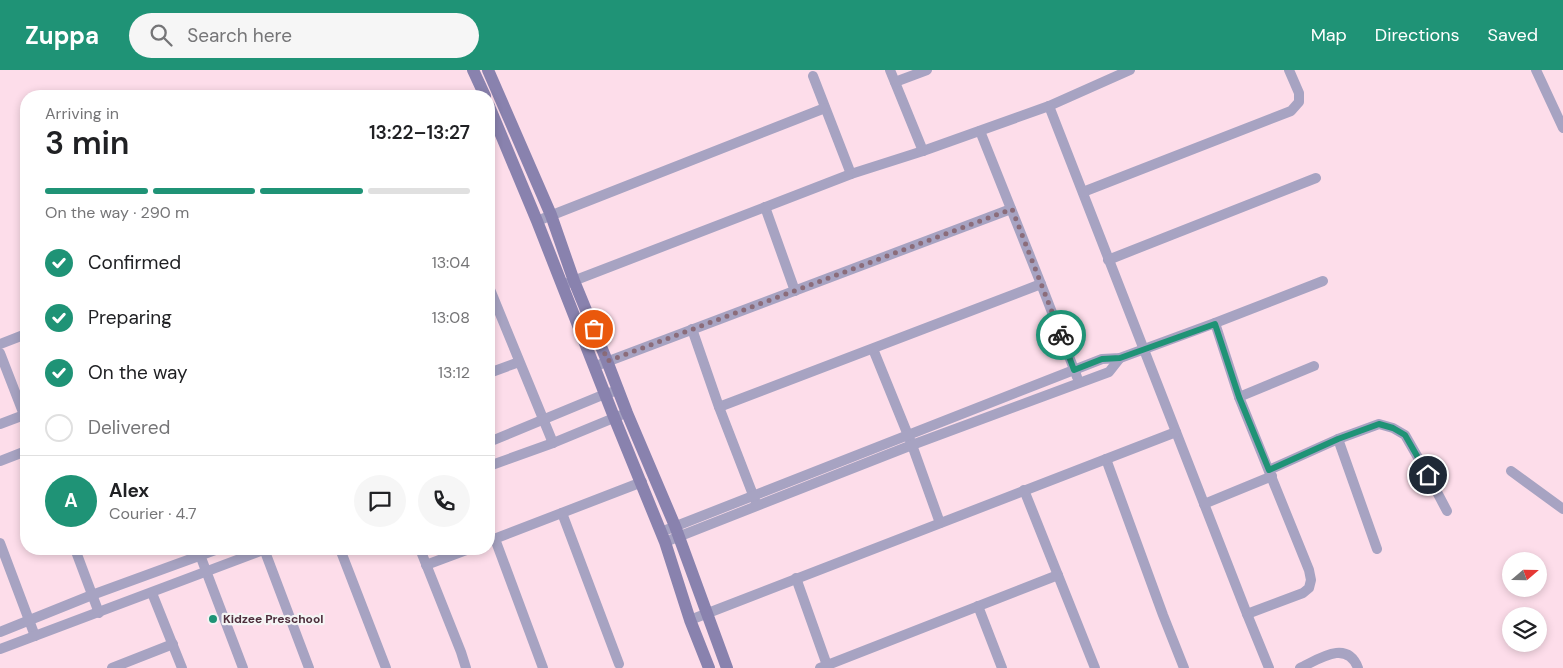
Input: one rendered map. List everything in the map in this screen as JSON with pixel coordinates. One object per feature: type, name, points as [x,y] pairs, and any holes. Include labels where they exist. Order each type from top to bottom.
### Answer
[{"type":"street","points":[[473,70],[481,90]]},
{"type":"street","points":[[488,70],[551,215],[568,283],[595,367],[663,537],[690,620],[709,668]]},
{"type":"street","points":[[890,70],[923,151]]},
{"type":"street","points":[[895,82],[927,70]]},
{"type":"street","points":[[568,283],[851,174],[923,151],[1049,106],[1128,70]]},
{"type":"street","points":[[1083,192],[1292,111],[1299,102],[1299,93],[1289,70]]},
{"type":"street","points":[[1536,70],[1563,128]]},
{"type":"street","points":[[813,76],[851,174]]},
{"type":"street","points":[[1049,106],[1246,614],[1269,668]]},
{"type":"street","points":[[537,220],[825,108]]},
{"type":"street","points":[[495,120],[537,220],[608,361],[627,413],[677,531],[726,668]]},
{"type":"street","points":[[980,131],[1079,382]]},
{"type":"street","points":[[1108,260],[1316,178]]},
{"type":"street","points":[[765,207],[795,290]]},
{"type":"street","points":[[595,367],[1012,209]]},
{"type":"street","points":[[663,537],[910,440],[1102,359],[1120,358],[1215,324],[1322,281]]},
{"type":"street","points":[[719,407],[1041,284]]},
{"type":"street","points":[[495,311],[553,443]]},
{"type":"street","points":[[1215,324],[1239,397],[1309,570],[1311,580],[1309,588],[1303,592],[1246,614]]},
{"type":"street","points":[[692,329],[719,407],[755,500]]},
{"type":"street","points":[[0,344],[20,336]]},
{"type":"street","points":[[873,349],[910,440],[940,523]]},
{"type":"street","points":[[0,353],[20,401]]},
{"type":"street","points":[[910,440],[1109,372],[1120,358]]},
{"type":"street","points":[[495,371],[519,362]]},
{"type":"street","points":[[1239,397],[1314,366]]},
{"type":"street","points":[[495,439],[619,390]]},
{"type":"street","points":[[495,464],[627,413]]},
{"type":"street","points":[[0,424],[20,415]]},
{"type":"street","points":[[1204,504],[1338,439],[1379,424],[1393,428],[1405,435],[1446,511]]},
{"type":"street","points":[[690,620],[1176,432]]},
{"type":"street","points":[[1338,439],[1377,548]]},
{"type":"street","points":[[0,461],[20,453]]},
{"type":"street","points":[[1106,459],[1184,668]]},
{"type":"street","points":[[1511,471],[1563,509]]},
{"type":"street","points":[[495,539],[642,482]]},
{"type":"street","points":[[1024,490],[1095,668]]},
{"type":"street","points":[[562,513],[619,664]]},
{"type":"street","points":[[0,543],[2,555],[35,636]]},
{"type":"street","points":[[495,547],[544,668]]},
{"type":"street","points":[[77,555],[99,613]]},
{"type":"street","points":[[0,649],[250,555]]},
{"type":"street","points":[[267,555],[308,668]]},
{"type":"street","points":[[342,555],[386,668]]},
{"type":"street","points":[[422,555],[466,668]]},
{"type":"street","points":[[426,565],[453,555]]},
{"type":"street","points":[[0,632],[92,595],[200,556],[243,668]]},
{"type":"street","points":[[796,578],[825,667],[1058,575]]},
{"type":"street","points":[[152,592],[182,668]]},
{"type":"street","points":[[978,606],[1002,668]]},
{"type":"street","points":[[112,668],[172,644]]},
{"type":"street","points":[[1300,668],[1336,652],[1345,653],[1355,662],[1358,668]]},
{"type":"way so far","points":[[594,329],[608,361],[1012,209],[1061,335]]},
{"type":"place","name":"Kidzee Preschool","points":[[213,619]]},
{"type":"route","points":[[1061,335],[1074,370],[1102,359],[1120,358],[1215,324],[1239,397],[1269,470],[1338,439],[1379,424],[1393,428],[1405,435],[1428,475]]}]
